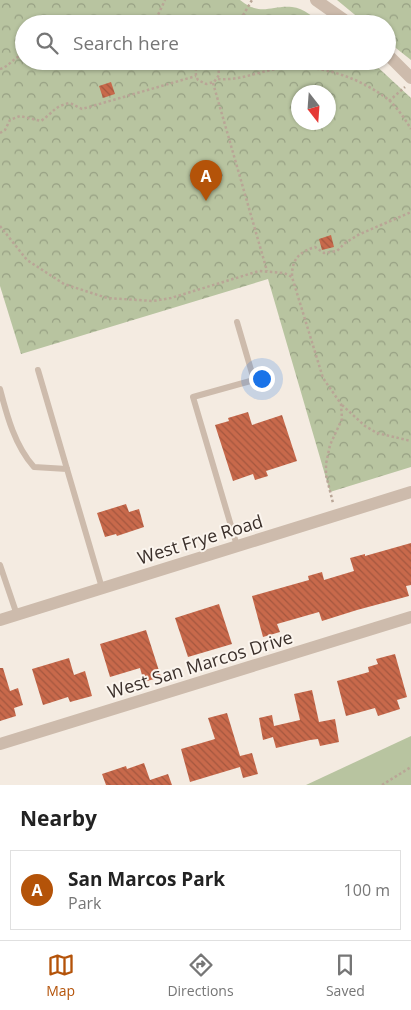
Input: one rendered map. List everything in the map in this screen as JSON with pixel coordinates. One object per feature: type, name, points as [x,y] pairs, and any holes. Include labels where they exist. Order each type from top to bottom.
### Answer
[{"type":"street","points":[[316,0],[337,15]]},
{"type":"street","points":[[396,65],[409,81]]},
{"type":"street","name":"West Frye Road","points":[[0,620],[411,492]]},
{"type":"street","name":"West San Marcos Drive","points":[[0,744],[411,617]]},
{"type":"lane","points":[[237,322],[254,380],[194,398],[237,546]]},
{"type":"lane","points":[[38,370],[102,588]]},
{"type":"lane","points":[[0,389],[8,418],[24,457],[34,467],[67,468]]},
{"type":"lane","points":[[0,564],[17,615]]},
{"type":"path","points":[[158,15],[165,0]]},
{"type":"path","points":[[243,15],[252,0]]},
{"type":"path","points":[[0,69],[6,67],[15,58]]},
{"type":"path","points":[[197,70],[196,76],[202,83],[206,84],[213,83],[218,79],[220,70]]},
{"type":"path","points":[[218,79],[229,80],[274,70]]},
{"type":"path","points":[[317,70],[342,75],[368,87],[390,101],[411,129]]},
{"type":"path","points":[[0,133],[5,130],[10,120],[20,116],[41,121],[58,105],[70,103],[82,109],[196,76]]},
{"type":"path","points":[[390,101],[409,81]]},
{"type":"path","points":[[213,83],[267,271]]},
{"type":"path","points":[[411,212],[358,235],[345,243],[337,251],[324,253],[316,247],[307,250],[295,260],[292,266],[292,277],[323,378],[340,404],[365,426],[377,433],[411,441]]},
{"type":"path","points":[[0,226],[27,260],[64,284],[107,298],[153,301],[171,298],[259,271],[284,272],[292,277]]},
{"type":"path","points":[[337,515],[326,476],[326,464],[330,445],[342,419],[340,404]]},
{"type":"path","points":[[382,785],[411,767]]},
{"type":"green space","points":[[0,0],[240,0],[254,8],[292,7],[301,9],[310,15],[15,15],[15,70],[381,70],[411,98],[411,467],[330,492],[268,279],[21,354],[0,286]]},
{"type":"green space","points":[[337,0],[411,0],[411,60],[396,48],[396,15],[355,15]]},
{"type":"green space","points":[[411,736],[411,785],[306,785]]},
{"type":"building","points":[[111,82],[115,94],[103,98],[99,86]]},
{"type":"building","points":[[331,235],[334,247],[322,250],[319,239]]},
{"type":"building","points":[[248,412],[252,425],[282,415],[297,461],[266,471],[268,476],[255,480],[253,474],[233,481],[215,425],[229,421],[228,418]]},
{"type":"building","points":[[126,504],[129,512],[139,509],[144,527],[117,536],[116,534],[105,537],[97,513]]},
{"type":"building","points":[[411,543],[411,585],[406,586],[409,596],[322,621],[319,612],[277,624],[280,632],[263,637],[252,596],[309,580],[308,576],[322,572],[324,580],[354,571],[350,558],[365,554],[365,556]]},
{"type":"building","points":[[219,604],[232,644],[188,657],[175,618]]},
{"type":"building","points":[[146,630],[161,677],[144,682],[140,668],[110,677],[100,644]]},
{"type":"building","points":[[395,654],[407,697],[397,700],[400,709],[378,716],[375,708],[346,716],[337,681],[369,672],[368,667],[378,664],[376,659]]},
{"type":"building","points":[[69,658],[74,675],[85,671],[92,696],[70,702],[68,697],[43,705],[32,669]]},
{"type":"building","points":[[0,668],[3,668],[10,691],[18,688],[23,705],[14,708],[16,716],[0,721]]},
{"type":"building","points":[[312,690],[319,722],[335,719],[339,742],[320,746],[318,739],[276,748],[273,737],[263,740],[259,718],[272,715],[274,726],[300,720],[294,694]]},
{"type":"building","points":[[227,713],[240,756],[252,753],[258,774],[243,778],[240,767],[190,782],[181,749],[215,739],[208,718]]},
{"type":"building","points":[[144,763],[150,780],[168,774],[172,785],[106,785],[102,774],[126,766],[127,769]]},
{"type":"place","name":"San Marcos Park","points":[[206,201]]}]
